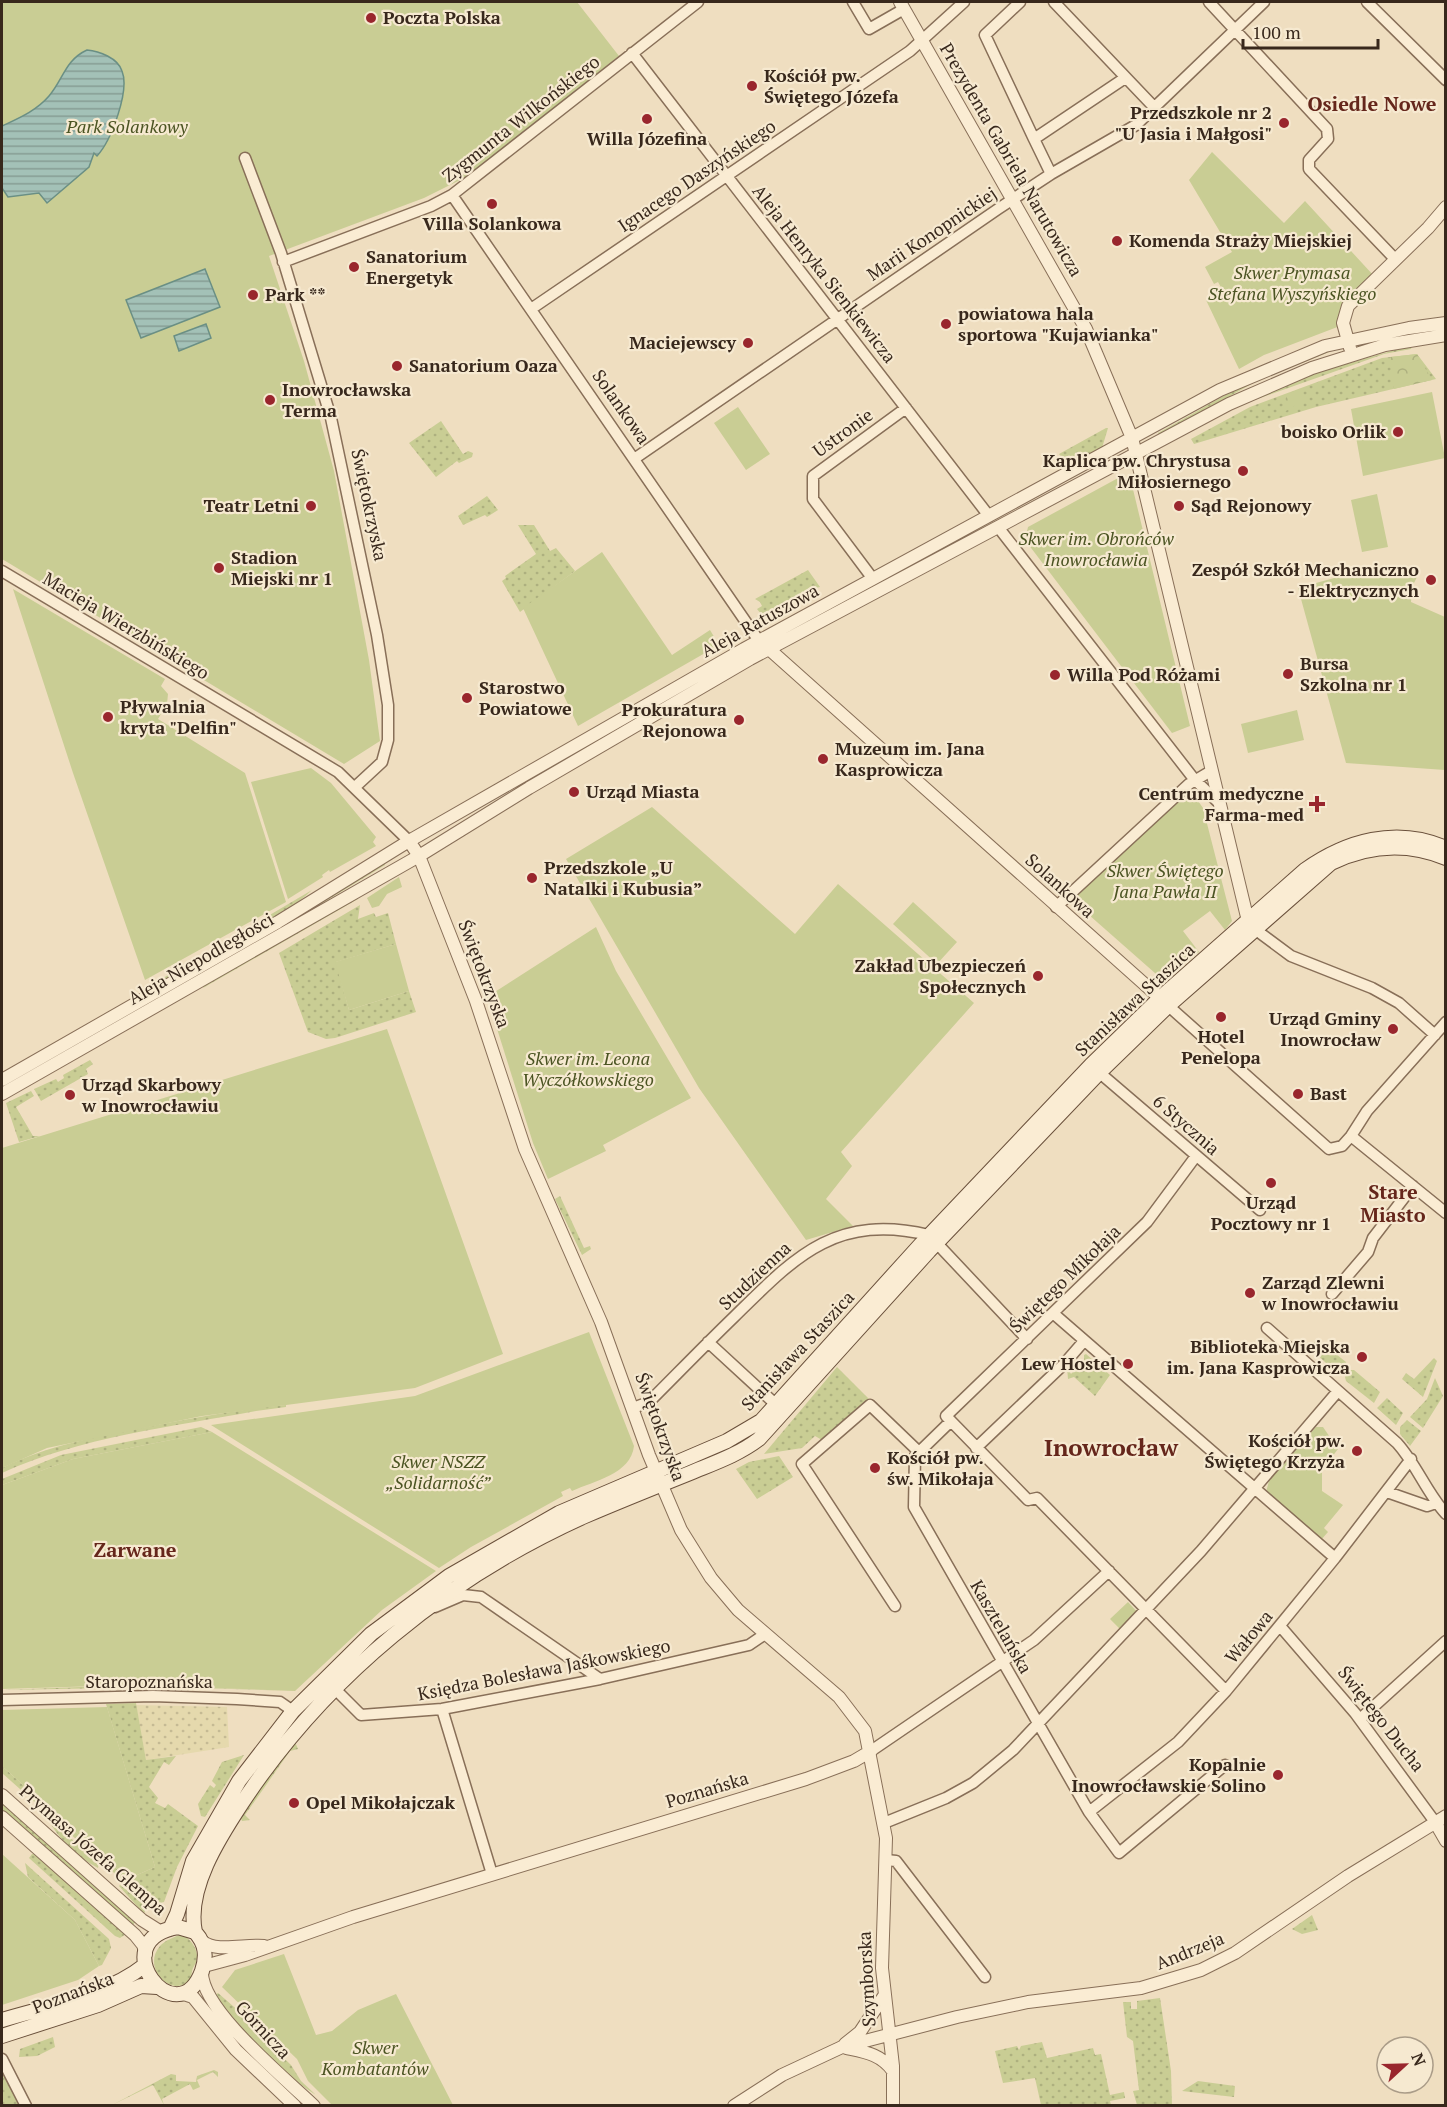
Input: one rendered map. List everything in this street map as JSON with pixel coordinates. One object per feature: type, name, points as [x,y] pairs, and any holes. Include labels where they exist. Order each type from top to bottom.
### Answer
[{"type":"main road","name":"Stanisława Staszica","points":[[1252,926],[1305,870],[1344,846],[1362,841],[1396,838],[1446,848]]},
{"type":"main road","name":"Stanisława Staszica","points":[[165,1930],[177,1914],[193,1861],[239,1781],[293,1711],[371,1634],[449,1576],[577,1503],[727,1441],[761,1421],[1095,1069],[1164,1002],[1312,878],[1347,855],[1375,848],[1406,848],[1446,858]]},
{"type":"main road","name":"Stanisława Staszica","points":[[199,1937],[192,1917],[199,1886],[231,1819],[279,1751],[362,1661],[424,1611],[474,1578],[565,1526],[734,1455],[767,1432],[933,1240]]},
{"type":"main road","points":[[187,1928],[199,1937],[206,1957],[199,1980],[184,1994],[170,1993],[157,1987],[150,1980],[145,1960],[148,1944],[165,1930],[187,1928]]},
{"type":"main road","name":"Poznańska","points":[[2,2020],[100,1989],[135,1973],[145,1960]]},
{"type":"main road","name":"Poznańska","points":[[2,2036],[98,2005],[141,1986],[157,1987]]},
{"type":"street","name":"Zygmunta Wilkońskiego","points":[[283,262],[431,206],[452,195],[698,2]]},
{"type":"street","points":[[853,2],[869,29],[902,5]]},
{"type":"street","name":"Ignacego Daszyńskiego","points":[[531,309],[923,41],[964,2]]},
{"type":"street","points":[[1020,2],[985,35],[1051,174]]},
{"type":"street","points":[[1054,2],[1153,106]]},
{"type":"street","points":[[1209,2],[1327,129],[1327,141],[1309,160],[1309,169],[1395,259]]},
{"type":"street","name":"Marii Konopnickiej","points":[[634,459],[837,318],[1051,174],[1136,125],[1153,106],[1264,2]]},
{"type":"street","points":[[1367,2],[1446,80]]},
{"type":"street","name":"Prezydenta Gabriela Narutowicza","points":[[902,5],[1086,329],[1132,438],[1211,771],[1252,926]]},
{"type":"street","name":"Aleja Henryka Sienkiewicza","points":[[632,53],[989,516]]},
{"type":"street","points":[[1034,140],[1125,78]]},
{"type":"street","name":"Świętokrzyska","points":[[245,158],[283,262],[338,443],[377,635],[390,723],[386,751],[382,762],[355,787],[409,841],[419,856],[480,1012],[525,1149],[601,1322],[661,1485],[681,1530],[705,1569],[738,1610],[846,1704],[862,1726],[871,1751]]},
{"type":"street","name":"Solankowa","points":[[452,195],[764,645],[1329,1149],[1342,1146],[1352,1136]]},
{"type":"street","points":[[1352,356],[1343,323],[1348,306],[1446,207]]},
{"type":"street","points":[[1437,332],[1446,323]]},
{"type":"street","name":"Aleja Ratuszowa","points":[[409,841],[525,782],[764,645],[873,579],[1250,376],[1325,346],[1348,341],[1437,332]]},
{"type":"street","name":"Aleja Ratuszowa","points":[[764,645],[998,527],[1270,385],[1352,356],[1437,332]]},
{"type":"street","name":"Ustronie","points":[[873,579],[813,499],[813,476],[906,408]]},
{"type":"street","points":[[998,527],[1194,779],[1219,803]]},
{"type":"street","name":"Macieja Wierzbińskiego","points":[[2,571],[338,772],[355,787]]},
{"type":"street","points":[[1056,907],[1194,779],[1211,771]]},
{"type":"street","name":"Aleja Ratuszowa","points":[[419,856],[525,782]]},
{"type":"street","name":"Aleja Niepodległości","points":[[2,1080],[278,922],[409,841]]},
{"type":"street","name":"Aleja Niepodległości","points":[[2,1094],[419,856]]},
{"type":"street","points":[[1252,926],[1291,956],[1372,988],[1399,1003],[1435,1035]]},
{"type":"street","points":[[1446,1022],[1367,1112],[1352,1136],[1446,1213]]},
{"type":"street","name":"6 Stycznia","points":[[1095,1069],[1260,1210]]},
{"type":"street","name":"Świętego Mikołaja","points":[[920,1452],[948,1418],[1147,1222],[1196,1156]]},
{"type":"street","points":[[1332,1294],[1368,1252],[1373,1238],[1413,1186]]},
{"type":"street","name":"Studzienna","points":[[633,1408],[649,1402],[782,1269],[816,1245],[857,1232],[879,1230],[933,1240]]},
{"type":"street","points":[[933,1240],[1027,1339]]},
{"type":"street","points":[[1054,1314],[1335,1558]]},
{"type":"street","points":[[1267,1328],[1390,1436],[1411,1459],[1436,1503],[1446,1514]]},
{"type":"street","points":[[976,1448],[1064,1364],[1084,1341]]},
{"type":"street","points":[[708,1342],[771,1400]]},
{"type":"street","points":[[884,1823],[946,1798],[973,1783],[1039,1725],[1146,1612],[1257,1488],[1338,1391]]},
{"type":"street","points":[[895,1606],[802,1464],[870,1405],[920,1452]]},
{"type":"street","points":[[948,1418],[1028,1500],[1037,1498],[1146,1612],[1226,1691]]},
{"type":"street","name":"Kasztelańska","points":[[920,1452],[915,1456],[914,1507],[1089,1812],[1119,1853],[1225,1765]]},
{"type":"street","name":"Wałowa","points":[[1089,1812],[1178,1742],[1226,1691],[1335,1558],[1411,1459]]},
{"type":"street","points":[[1387,1492],[1427,1506],[1436,1503]]},
{"type":"street","name":"Poznańska","points":[[203,1968],[265,1946],[806,1779],[854,1761],[1034,1640],[1109,1571]]},
{"type":"street","points":[[424,1611],[463,1595],[482,1597],[600,1678]]},
{"type":"street","name":"Świętego Ducha","points":[[1280,1626],[1440,1819],[1446,1841]]},
{"type":"street","name":"Księdza Bolesława Jaśkowskiego","points":[[334,1689],[360,1715],[442,1709],[600,1678],[749,1645],[765,1634]]},
{"type":"street","points":[[1359,1719],[1446,1641]]},
{"type":"street","name":"Staropoznańska","points":[[2,1700],[153,1696],[237,1699],[280,1702],[293,1711]]},
{"type":"street","points":[[442,1709],[492,1875]]},
{"type":"street","name":"Szymborska","points":[[734,2106],[782,2075],[842,2047],[889,2036],[881,1937],[886,1860],[884,1823],[871,1751]]},
{"type":"street","name":"Prymasa Józefa Glempa","points":[[2,1795],[142,1920],[165,1930]]},
{"type":"street","name":"Prymasa Józefa Glempa","points":[[2,1816],[132,1932],[143,1945],[145,1960]]},
{"type":"street","name":"Andrzeja","points":[[889,2036],[957,2017],[1028,2002],[1161,1984],[1201,1970],[1235,1953],[1348,1876],[1440,1819]]},
{"type":"street","points":[[886,1860],[896,1861],[985,1977]]},
{"type":"street","name":"Poznańska","points":[[199,1937],[215,1948],[245,1944],[265,1946]]},
{"type":"street","name":"Górnicza","points":[[203,1968],[204,1988],[228,2021],[314,2106]]},
{"type":"street","name":"Górnicza","points":[[184,1994],[193,1997],[236,2050],[295,2106]]},
{"type":"street","points":[[842,2047],[860,2032],[884,1996]]},
{"type":"street","points":[[889,2036],[893,2072],[893,2106]]},
{"type":"street","points":[[842,2047],[875,2055],[884,2061],[893,2072]]},
{"type":"street","points":[[2,2058],[26,2106]]},
{"type":"shaded area","points":[[136,1705],[227,1707],[229,1747],[146,1760]]},
{"type":"green space","name":"Park Solankowy","points":[[2,2],[577,2],[619,56],[468,176],[424,198],[269,256],[304,361],[334,471],[369,660],[380,741],[344,764],[2,559]]},
{"type":"green space","name":"Skwer Prymasa Stefana Wyszyńskiego","points":[[1212,152],[1284,223],[1305,201],[1374,276],[1340,326],[1264,355],[1239,369],[1206,300],[1222,289],[1218,282],[1214,284],[1205,267],[1232,252],[1189,180]]},
{"type":"green space","points":[[1412,345],[1411,349],[1384,354],[1246,403],[1312,374]]},
{"type":"green space","points":[[1339,348],[1255,382],[1159,436],[1158,433],[1270,372],[1316,354]]},
{"type":"green space","points":[[1417,354],[1436,379],[1316,407],[1194,444],[1191,439],[1250,407],[1382,358]]},
{"type":"green space","points":[[1417,354],[1432,380],[1394,389],[1390,357]]},
{"type":"green space","points":[[1300,389],[1305,400],[1284,412],[1287,394]]},
{"type":"green space","name":"boisko Orlik","points":[[1432,392],[1445,458],[1363,476],[1351,409]]},
{"type":"green space","points":[[738,407],[770,454],[746,470],[714,423]]},
{"type":"green space","points":[[441,421],[463,454],[468,451],[473,453],[472,457],[459,463],[457,461],[436,477],[409,443]]},
{"type":"green space","points":[[1108,428],[1102,448],[1075,462],[1064,461],[1059,454]]},
{"type":"green space","name":"Skwer im. Obrońców Inowrocławia","points":[[1120,477],[1131,481],[1190,726],[1172,733],[1025,540],[1028,527]]},
{"type":"green space","points":[[1377,494],[1388,547],[1362,552],[1351,500]]},
{"type":"green space","points":[[487,496],[498,510],[487,517],[485,515],[463,525],[458,516]]},
{"type":"green space","points":[[518,525],[534,525],[550,551],[556,548],[575,571],[520,612],[502,581],[506,578],[505,576],[536,554]]},
{"type":"green space","points":[[602,552],[672,655],[710,630],[719,645],[578,726],[523,608]]},
{"type":"green space","points":[[1401,565],[1419,573],[1412,587],[1411,602],[1445,617],[1445,770],[1346,763],[1298,588],[1374,567]]},
{"type":"green space","points":[[808,570],[820,587],[811,589],[769,616],[765,612],[761,614],[757,609],[762,606],[755,599]]},
{"type":"green space","points":[[13,589],[165,679],[161,686],[168,694],[167,704],[158,719],[245,773],[286,902],[145,980],[73,773]]},
{"type":"green space","points":[[1297,710],[1304,740],[1248,753],[1241,724]]},
{"type":"green space","points":[[311,768],[331,783],[376,837],[373,842],[376,846],[330,872],[329,870],[322,875],[323,877],[288,899],[251,782]]},
{"type":"green space","name":"Skwer Świętego Jana Pawła II","points":[[1189,788],[1203,808],[1232,921],[1225,930],[1210,911],[1183,931],[1199,952],[1164,981],[1072,900]]},
{"type":"green space","points":[[652,807],[795,934],[838,884],[974,1003],[841,1152],[852,1166],[826,1199],[853,1226],[806,1240],[699,1088],[566,859]]},
{"type":"green space","points":[[384,862],[385,865],[275,932],[8,1084],[7,1082]]},
{"type":"green space","points":[[399,877],[402,887],[387,894],[379,906],[372,908],[367,898]]},
{"type":"green space","points":[[312,890],[276,918],[236,943],[154,987],[148,987]]},
{"type":"green space","points":[[354,898],[358,899],[203,988],[205,985]]},
{"type":"green space","points":[[913,902],[957,942],[937,964],[893,924]]},
{"type":"green space","points":[[360,905],[358,919],[374,913],[376,917],[388,913],[396,944],[336,962],[349,1010],[409,991],[416,1012],[326,1039],[308,1032],[279,953]]},
{"type":"green space","name":"Skwer im. Leona Wyczółkowskiego","points":[[596,927],[616,971],[691,1098],[603,1145],[606,1151],[548,1179],[533,1143],[487,997]]},
{"type":"green space","points":[[396,944],[409,991],[349,1010],[335,962]]},
{"type":"green space","points":[[387,1029],[503,1354],[415,1388],[202,1416],[47,1448],[2,1468],[2,1148]]},
{"type":"green space","points":[[90,1060],[93,1064],[86,1069],[88,1074],[41,1101],[34,1089],[56,1079],[58,1082],[64,1078],[63,1075]]},
{"type":"green space","points":[[31,1091],[34,1096],[16,1107],[33,1136],[40,1136],[19,1142],[6,1103]]},
{"type":"green space","points":[[560,1196],[584,1248],[590,1246],[591,1249],[582,1255],[555,1199]]},
{"type":"green space","name":"Skwer NSZZ „Solidarność”","points":[[589,1332],[634,1446],[631,1456],[619,1470],[572,1491],[570,1488],[561,1492],[563,1496],[471,1547],[439,1568],[211,1425],[415,1396]]},
{"type":"green space","points":[[1317,1339],[1346,1362],[1347,1367],[1338,1374],[1312,1350],[1311,1346]]},
{"type":"green space","points":[[1086,1354],[1110,1375],[1095,1396],[1074,1377],[1068,1379],[1067,1367],[1071,1374],[1084,1360]]},
{"type":"green space","points":[[1434,1358],[1437,1361],[1423,1397],[1402,1379],[1406,1373],[1414,1379]]},
{"type":"green space","points":[[837,1367],[869,1399],[822,1440],[815,1436],[802,1448],[764,1454]]},
{"type":"green space","points":[[1351,1370],[1354,1370],[1380,1392],[1374,1403],[1346,1381],[1345,1377]]},
{"type":"green space","points":[[1435,1378],[1443,1396],[1423,1428],[1410,1417],[1427,1399]]},
{"type":"green space","points":[[1387,1398],[1403,1413],[1396,1425],[1377,1408]]},
{"type":"green space","points":[[286,1405],[286,1407],[126,1434],[63,1450],[2,1473],[2,1468],[37,1453],[90,1438],[216,1414]]},
{"type":"green space","points":[[1407,1420],[1421,1431],[1410,1446],[1400,1434],[1400,1427]]},
{"type":"green space","points":[[201,1427],[212,1432],[73,1459],[2,1485],[2,1479],[61,1455]]},
{"type":"green space","points":[[1316,1427],[1323,1427],[1338,1449],[1322,1470],[1322,1491],[1343,1505],[1324,1528],[1328,1532],[1321,1540],[1266,1492],[1269,1481]]},
{"type":"green space","points":[[212,1432],[436,1571],[382,1610],[295,1691],[131,1685],[2,1689],[2,1485],[73,1459]]},
{"type":"green space","points":[[779,1456],[793,1477],[757,1499],[736,1469],[749,1462]]},
{"type":"green space","points":[[1128,1602],[1139,1614],[1122,1631],[1110,1619]]},
{"type":"green space","points":[[131,1685],[295,1691],[166,1687],[2,1690]]},
{"type":"green space","points":[[136,1703],[146,1760],[176,1756],[169,1765],[164,1762],[149,1787],[158,1798],[155,1803],[165,1808],[168,1804],[198,1826],[177,1867],[164,1902],[150,1905],[2,1773],[2,1766],[128,1879],[155,1867],[106,1704]]},
{"type":"green space","points":[[107,1707],[155,1867],[128,1879],[2,1766],[2,1710]]},
{"type":"green space","points":[[295,1742],[298,1749],[290,1751],[245,1815],[250,1820],[242,1821],[240,1816]]},
{"type":"green space","points":[[244,1755],[205,1817],[201,1816],[198,1804],[210,1785],[214,1788],[216,1785],[212,1781],[222,1762]]},
{"type":"green space","points":[[2,1801],[136,1921],[132,1926],[2,1810]]},
{"type":"green space","points":[[47,1818],[99,1862],[98,1868],[69,1847]]},
{"type":"green space","points":[[2,1854],[75,1920],[99,1966],[78,1980],[2,2005]]},
{"type":"green space","points":[[32,1854],[36,1854],[126,1934],[120,1938],[115,1936],[29,1858]]},
{"type":"green space","points":[[25,1863],[109,1939],[111,1948],[102,1965],[99,1966],[75,1920],[28,1877]]},
{"type":"green space","points":[[119,1886],[147,1906],[144,1914]]},
{"type":"green space","points":[[1312,1915],[1318,1930],[1302,1934],[1292,1929]]},
{"type":"green space","points":[[180,1934],[194,1945],[197,1959],[189,1981],[175,1986],[161,1978],[154,1963],[160,1946]]},
{"type":"green space","name":"Skwer Kombatantów","points":[[284,1954],[316,2035],[332,2031],[358,2010],[396,1994],[453,2105],[333,2106],[308,2081],[297,2059],[222,1987],[235,1970]]},
{"type":"green space","points":[[218,1993],[263,2032],[267,2042],[291,2065],[301,2081],[316,2095],[287,2074],[261,2050],[225,2009],[215,1995]]},
{"type":"green space","points":[[1160,1998],[1171,2071],[1172,2105],[1137,2105],[1133,2091],[1139,2090],[1133,2041],[1127,2037],[1123,2002],[1131,2002],[1131,2009],[1137,2009],[1137,2001]]},
{"type":"green space","points":[[53,2037],[55,2047],[37,2056],[19,2057],[20,2049]]},
{"type":"green space","points":[[1042,2042],[1047,2058],[1093,2048],[1095,2055],[1101,2054],[1110,2095],[1124,2092],[1125,2098],[1110,2101],[1111,2105],[1041,2105],[1035,2078],[1003,2083],[995,2051],[1017,2046],[1019,2050],[1021,2046]]},
{"type":"green space","points":[[214,2070],[218,2072],[218,2077],[213,2072],[197,2080],[200,2087],[193,2090],[190,2084],[162,2099],[164,2105],[153,2085],[112,2105],[171,2074],[176,2075],[176,2081],[196,2082],[197,2076]]},
{"type":"green space","points":[[2,2071],[19,2105],[2,2105]]},
{"type":"green space","points":[[1198,2081],[1235,2086],[1234,2097],[1182,2091]]},
{"type":"water","points":[[87,50],[108,56],[117,62],[122,71],[124,80],[121,103],[108,139],[97,156],[94,153],[89,167],[47,203],[39,193],[8,197],[2,188],[2,126],[39,106],[54,90],[74,59]]},
{"type":"water","points":[[205,269],[220,307],[141,338],[126,300]]},
{"type":"water","points":[[206,324],[211,338],[179,351],[174,336]]},
{"type":"place","name":"Poczta Polska","points":[[371,18]]},
{"type":"place","name":"Kościół pw. Świętego Józefa","points":[[752,86]]},
{"type":"place","name":"Willa Józefina","points":[[647,119]]},
{"type":"place","name":"Przedszkole nr 2 \"U Jasia i Małgosi\"","points":[[1284,123]]},
{"type":"place","name":"Villa Solankowa","points":[[492,204]]},
{"type":"place","name":"Komenda Straży Miejskiej","points":[[1117,241]]},
{"type":"place","name":"Sanatorium Energetyk","points":[[354,267]]},
{"type":"place","name":"Park **","points":[[253,295]]},
{"type":"place","name":"powiatowa hala sportowa \"Kujawianka\"","points":[[946,324]]},
{"type":"place","name":"Maciejewscy","points":[[748,343]]},
{"type":"place","name":"Sanatorium Oaza","points":[[397,366]]},
{"type":"place","name":"Inowrocławska Terma","points":[[270,400]]},
{"type":"place","name":"boisko Orlik","points":[[1398,432]]},
{"type":"place","name":"Kaplica pw. Chrystusa Miłosiernego","points":[[1243,471]]},
{"type":"place","name":"Teatr Letni","points":[[311,506]]},
{"type":"place","name":"Sąd Rejonowy","points":[[1179,506]]},
{"type":"place","name":"Stadion Miejski nr 1","points":[[219,568]]},
{"type":"place","name":"Zespół Szkół Mechaniczno - Elektrycznych","points":[[1431,580]]},
{"type":"place","name":"Bursa Szkolna nr 1","points":[[1288,674]]},
{"type":"place","name":"Willa Pod Różami","points":[[1055,675]]},
{"type":"place","name":"Starostwo Powiatowe","points":[[467,698]]},
{"type":"place","name":"Pływalnia kryta \"Delfin\"","points":[[108,717]]},
{"type":"place","name":"Prokuratura Rejonowa","points":[[739,720]]},
{"type":"place","name":"Muzeum im. Jana Kasprowicza","points":[[823,759]]},
{"type":"place","name":"Urząd Miasta","points":[[574,792]]},
{"type":"place","name":"Centrum medyczne Farma-med","points":[[1317,804]]},
{"type":"place","name":"Przedszkole „U Natalki i Kubusia”","points":[[532,878]]},
{"type":"place","name":"Zakład Ubezpieczeń Społecznych","points":[[1038,976]]},
{"type":"place","name":"Hotel Penelopa","points":[[1221,1017]]},
{"type":"place","name":"Urząd Gminy Inowrocław","points":[[1393,1029]]},
{"type":"place","name":"Bast","points":[[1298,1094]]},
{"type":"place","name":"Urząd Skarbowy w Inowrocławiu","points":[[70,1095]]},
{"type":"place","name":"Urząd Pocztowy nr 1","points":[[1271,1183]]},
{"type":"place","name":"Zarząd Zlewni w Inowrocławiu","points":[[1250,1293]]},
{"type":"place","name":"Biblioteka Miejska im. Jana Kasprowicza","points":[[1362,1357]]},
{"type":"place","name":"Lew Hostel","points":[[1128,1364]]},
{"type":"place","name":"Kościół pw. Świętego Krzyża","points":[[1357,1451]]},
{"type":"place","name":"Kościół pw. św. Mikołaja","points":[[875,1468]]},
{"type":"place","name":"Kopalnie Inowrocławskie Solino","points":[[1278,1775]]},
{"type":"place","name":"Opel Mikołajczak","points":[[294,1803]]},
{"type":"district","name":"Osiedle Nowe","points":[[1372,104]]},
{"type":"district","name":"Stare Miasto","points":[[1393,1204]]},
{"type":"district","name":"Inowrocław","points":[[1111,1448]]},
{"type":"district","name":"Zarwane","points":[[135,1550]]}]
